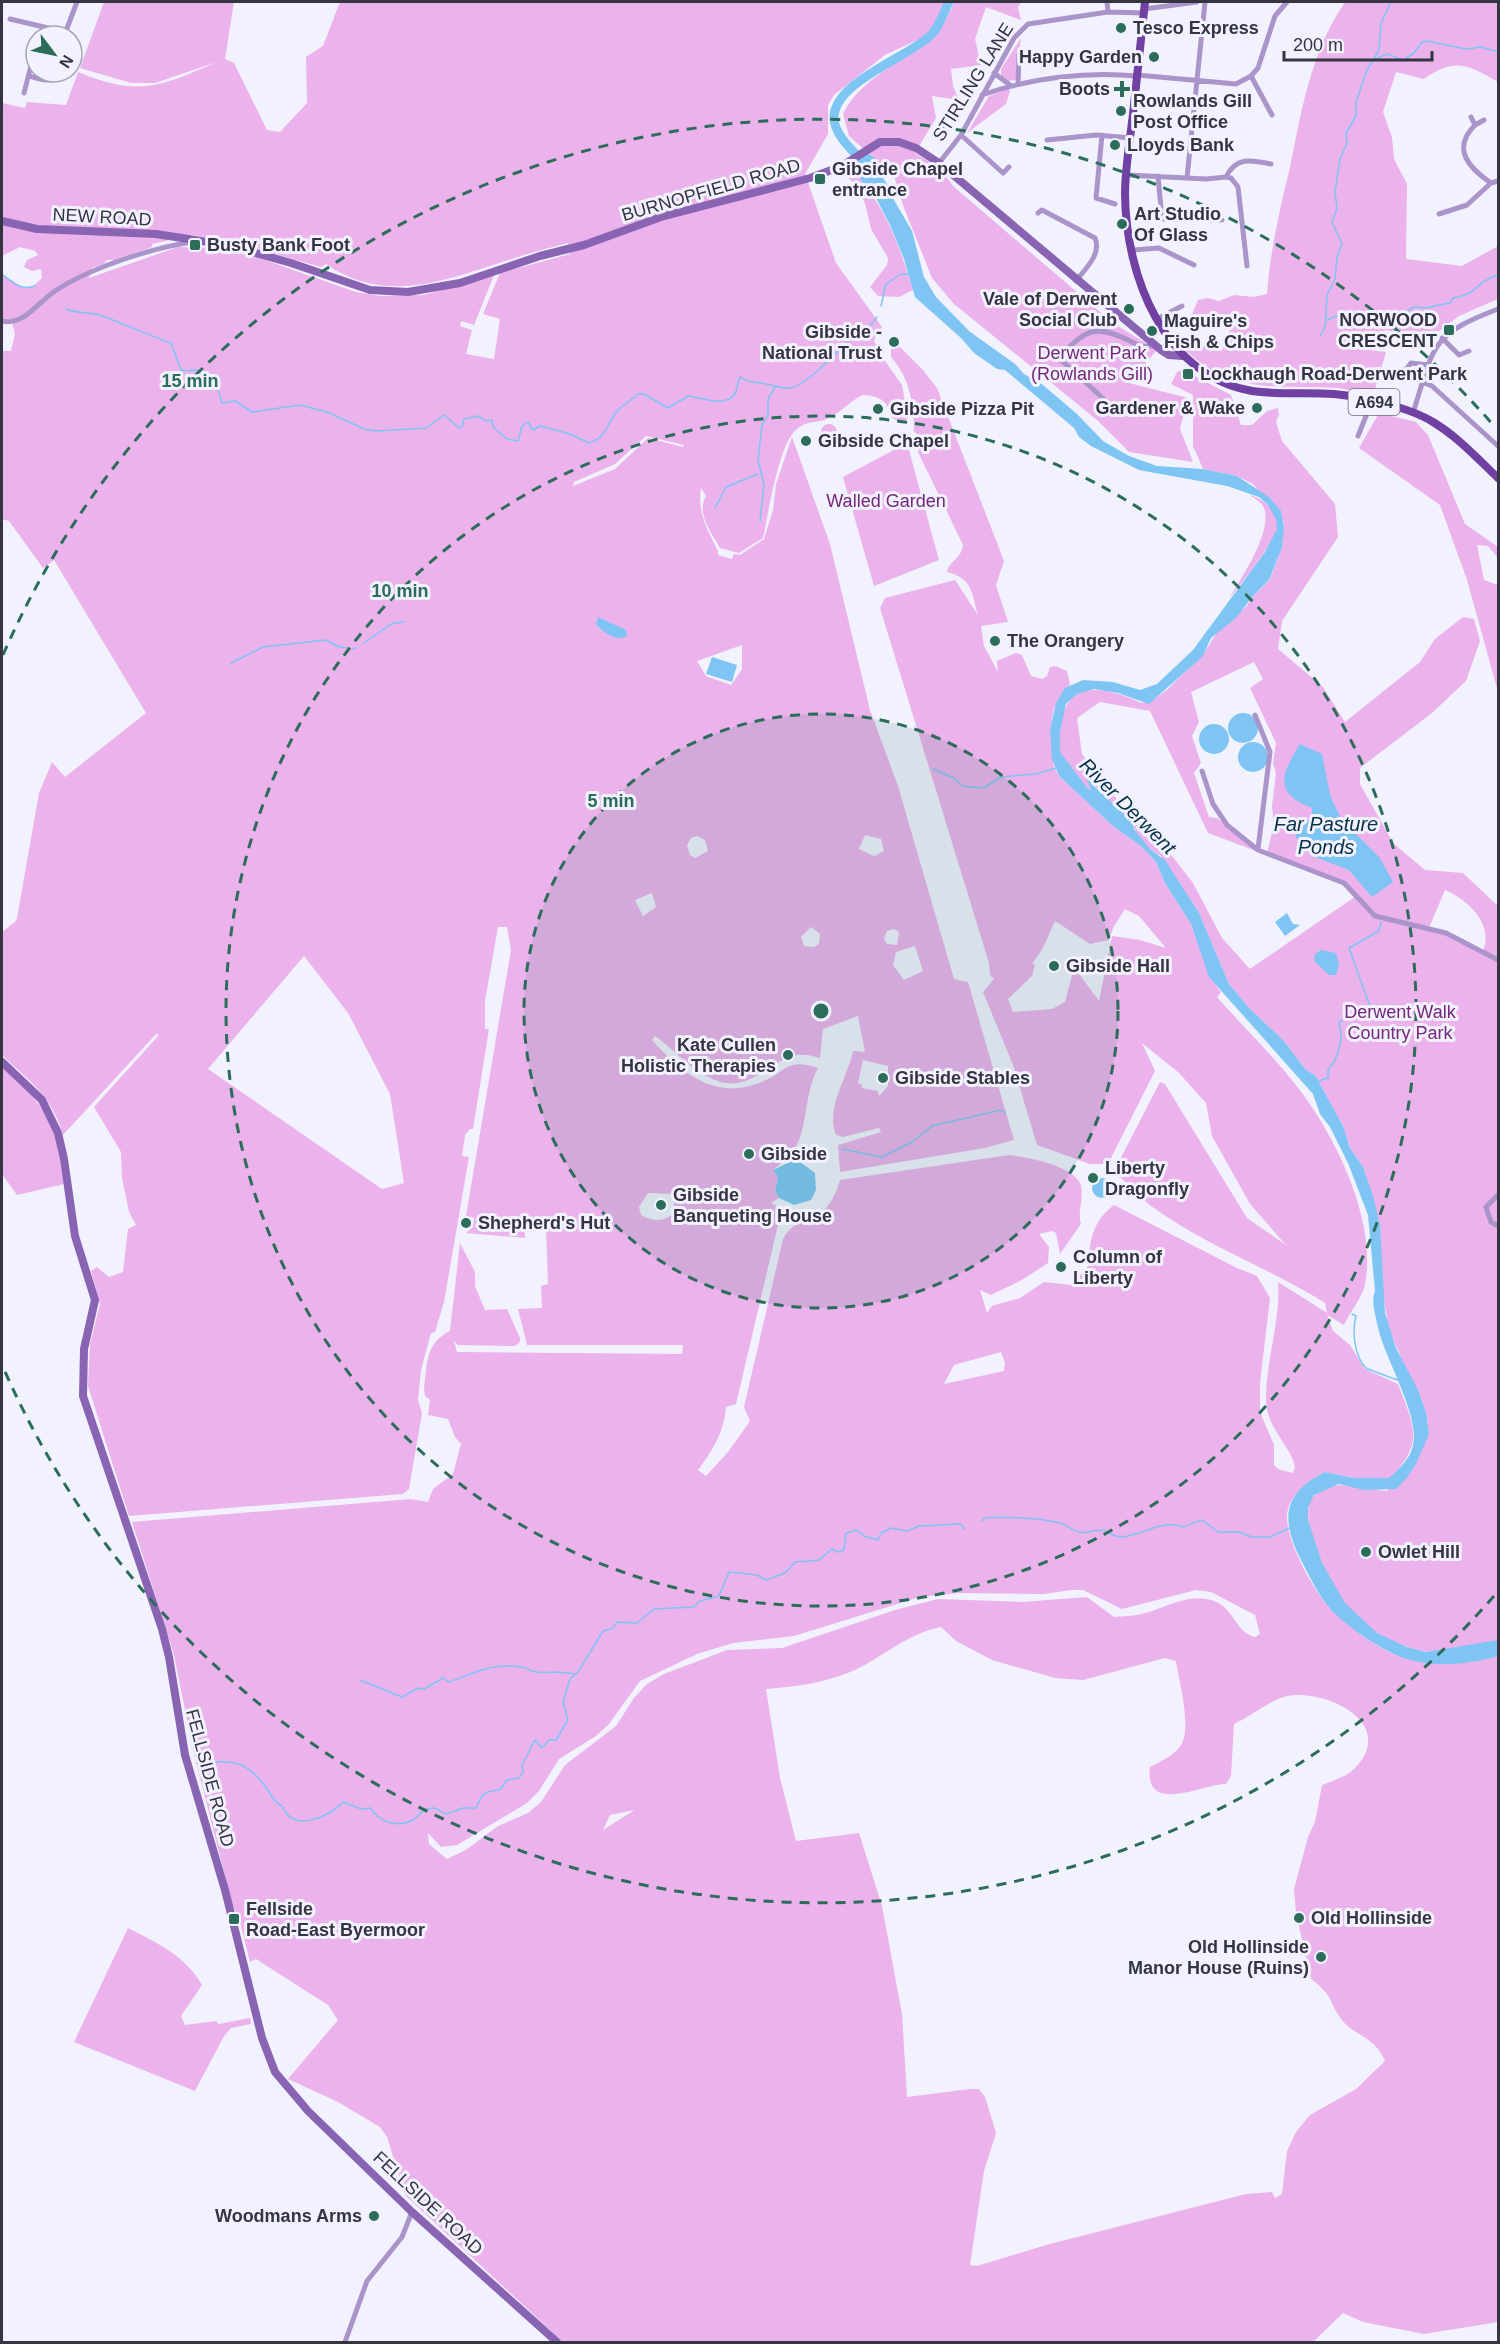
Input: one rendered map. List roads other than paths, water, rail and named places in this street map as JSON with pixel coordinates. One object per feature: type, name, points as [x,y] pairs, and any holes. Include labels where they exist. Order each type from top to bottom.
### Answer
[{"type":"main road","name":"A694","points":[[1144,8],[1127,175],[1127,216],[1139,278],[1157,319],[1173,346],[1208,376],[1236,387],[1271,393],[1333,394],[1372,401],[1413,413],[1432,421],[1455,437],[1498,478]]},
{"type":"street","points":[[69,24],[78,2]]},
{"type":"street","points":[[1107,2],[1108,12]]},
{"type":"street","name":"STIRLING LANE","points":[[939,163],[961,135],[1014,38],[1028,24],[1197,2]]},
{"type":"street","points":[[1187,178],[1205,2]]},
{"type":"street","points":[[982,95],[1010,85],[1108,73],[1236,84],[1251,76],[1258,68],[1275,16],[1287,2]]},
{"type":"street","points":[[14,18],[33,24]]},
{"type":"street","points":[[1018,84],[1019,55]]},
{"type":"street","points":[[993,73],[1010,85]]},
{"type":"street","points":[[1251,76],[1272,115]]},
{"type":"street","points":[[24,93],[27,84]]},
{"type":"street","points":[[1471,117],[1475,125]]},
{"type":"street","points":[[1484,120],[1467,133],[1463,146],[1465,158],[1473,170],[1491,183]]},
{"type":"street","points":[[961,135],[1004,173],[1009,167]]},
{"type":"street","points":[[1047,140],[1102,135],[1131,138]]},
{"type":"street","points":[[1102,135],[1096,198],[1115,204]]},
{"type":"street","name":"BURNOPFIELD ROAD","points":[[202,241],[261,254],[370,290],[398,292],[428,290],[460,283],[540,256],[584,245],[661,217],[788,185],[842,166],[880,142],[899,142],[916,148],[939,163],[1158,348],[1169,355],[1182,356]]},
{"type":"street","points":[[1226,177],[1239,161],[1271,164]]},
{"type":"street","points":[[1127,175],[1232,178],[1238,187],[1247,266]]},
{"type":"street","points":[[1158,176],[1162,219],[1221,220]]},
{"type":"street","points":[[1439,214],[1451,212],[1478,198],[1491,183],[1498,181]]},
{"type":"street","points":[[1038,213],[1042,210],[1095,238],[1097,249],[1095,255],[1076,281]]},
{"type":"street","points":[[1451,212],[1453,219]]},
{"type":"street","name":"NEW ROAD","points":[[2,221],[37,229],[109,231],[202,241]]},
{"type":"street","points":[[2,321],[14,322],[23,318],[56,291],[111,265],[159,248],[202,241]]},
{"type":"street","points":[[1133,250],[1159,248],[1194,265]]},
{"type":"street","points":[[1157,319],[1182,306]]},
{"type":"street","points":[[1413,413],[1434,348],[1442,338],[1470,320],[1498,309]]},
{"type":"street","points":[[1107,402],[1059,358],[1076,338],[1088,332],[1100,330],[1143,348],[1173,346]]},
{"type":"street","points":[[1442,338],[1458,358],[1469,351]]},
{"type":"street","points":[[1401,376],[1411,363],[1428,365]]},
{"type":"street","points":[[1423,382],[1432,386],[1498,446]]},
{"type":"street","points":[[1358,436],[1372,401]]},
{"type":"street","points":[[1255,715],[1270,752],[1258,849]]},
{"type":"street","points":[[1202,771],[1213,804],[1227,825],[1258,849],[1344,883],[1376,916],[1446,933],[1498,960]]},
{"type":"street","name":"FELLSIDE ROAD","points":[[2,1062],[42,1100],[57,1133],[64,1159],[76,1244],[95,1300],[84,1349],[83,1396],[162,1629],[169,1657],[185,1755],[218,1867],[268,2056],[275,2073],[289,2091],[412,2212],[557,2343]]},
{"type":"street","points":[[1498,1195],[1486,1207],[1491,1222],[1498,1226]]},
{"type":"street","points":[[345,2343],[364,2288],[402,2237],[412,2212]]},
{"type":"water","points":[[867,153],[875,158],[882,167],[881,175],[894,194],[894,200],[912,231],[924,277],[936,297],[969,331],[1015,364],[1024,374],[1043,385],[1077,414],[1103,441],[1129,456],[1157,466],[1203,469],[1237,476],[1269,497],[1281,511],[1284,527],[1282,548],[1269,580],[1236,618],[1211,638],[1203,656],[1149,704],[1118,693],[1094,689],[1077,694],[1066,704],[1060,732],[1060,752],[1088,789],[1091,790],[1085,774],[1092,784],[1133,823],[1134,829],[1150,849],[1165,860],[1199,913],[1229,984],[1250,1009],[1283,1040],[1306,1070],[1315,1075],[1343,1126],[1350,1148],[1363,1167],[1373,1196],[1380,1225],[1385,1313],[1396,1348],[1418,1390],[1426,1412],[1429,1434],[1416,1464],[1396,1489],[1364,1490],[1339,1484],[1314,1495],[1308,1508],[1308,1520],[1322,1563],[1345,1603],[1377,1633],[1407,1647],[1426,1652],[1498,1640],[1498,1656],[1465,1663],[1441,1664],[1418,1662],[1387,1650],[1354,1629],[1328,1606],[1320,1596],[1302,1562],[1288,1521],[1293,1499],[1300,1490],[1325,1472],[1354,1478],[1389,1478],[1407,1459],[1413,1445],[1414,1432],[1411,1417],[1381,1337],[1374,1311],[1375,1291],[1368,1215],[1348,1163],[1330,1127],[1320,1114],[1313,1094],[1209,977],[1191,924],[1165,883],[1156,862],[1141,846],[1113,826],[1059,776],[1052,759],[1050,729],[1056,703],[1065,688],[1083,680],[1113,682],[1140,690],[1157,684],[1193,650],[1265,552],[1277,529],[1276,519],[1268,505],[1259,497],[1227,486],[1139,470],[1091,446],[1079,437],[1074,428],[1005,370],[997,369],[974,353],[961,338],[915,297],[904,259],[890,225],[875,196],[863,183],[852,163]]},
{"type":"water","points":[[598,617],[626,630],[627,636],[619,638],[602,631],[596,624]]},
{"type":"water","points":[[712,657],[737,665],[732,682],[706,674]]},
{"type":"water","points":[[1243,713],[1249,714],[1257,722],[1257,734],[1249,742],[1243,743],[1237,742],[1229,734],[1228,728],[1229,722],[1237,714]]},
{"type":"water","points":[[1214,724],[1220,725],[1228,733],[1228,745],[1220,753],[1214,754],[1208,753],[1200,745],[1199,739],[1200,733],[1208,725]]},
{"type":"water","points":[[1253,742],[1259,743],[1267,751],[1267,763],[1259,771],[1253,772],[1247,771],[1239,763],[1238,757],[1239,751],[1247,743]]},
{"type":"water","name":"Far Pasture Ponds","points":[[1300,744],[1322,754],[1330,795],[1341,819],[1379,857],[1393,882],[1372,897],[1349,870],[1312,856],[1295,836],[1312,816],[1312,808],[1291,795],[1284,781],[1285,773]]},
{"type":"water","points":[[1287,913],[1293,924],[1300,925],[1285,936],[1275,922]]},
{"type":"water","points":[[1321,950],[1336,953],[1339,965],[1336,975],[1329,975],[1314,961],[1315,954]]},
{"type":"water","points":[[796,1159],[815,1173],[816,1190],[811,1200],[794,1205],[779,1198],[775,1191],[778,1178],[773,1170]]},
{"type":"water","points":[[1102,1178],[1109,1181],[1112,1188],[1109,1195],[1102,1198],[1095,1195],[1092,1188],[1095,1181]]},
{"type":"waterway","name":"River Derwent","points":[[862,161],[837,131],[834,119],[837,106],[845,93],[858,82],[932,34],[940,23],[949,2]]},
{"type":"waterway","points":[[1320,336],[1325,327],[1327,295],[1335,279],[1337,257],[1342,244],[1332,222],[1337,208],[1335,192],[1340,159],[1347,143],[1346,133],[1356,116],[1356,102],[1367,70],[1379,50],[1381,23],[1391,2]]},
{"type":"waterway","points":[[1375,59],[1387,54],[1403,60],[1413,54],[1422,42],[1427,41],[1466,49],[1481,47],[1498,52]]},
{"type":"waterway","points":[[2,274],[21,287],[35,286]]},
{"type":"waterway","points":[[881,306],[886,284],[901,274],[908,274]]},
{"type":"waterway","points":[[1327,320],[1336,316],[1354,323],[1375,319],[1388,312],[1405,312],[1414,307],[1425,308],[1450,303],[1453,298],[1468,294],[1485,281],[1498,275]]},
{"type":"waterway","points":[[66,309],[102,316],[171,343],[181,370],[207,373],[214,382],[222,403],[235,401],[252,412],[300,405],[327,412],[364,429],[376,431],[426,428],[444,415],[459,428],[462,427],[464,419],[478,416],[486,421],[492,420],[493,427],[507,439],[518,441],[522,426],[528,422],[533,430],[540,426],[570,434],[589,443],[599,438],[617,411],[638,394],[644,394],[668,408],[688,396],[712,401],[729,399],[734,395],[740,377],[783,388],[796,386],[819,370],[845,344],[870,326],[877,317]]},
{"type":"waterway","points":[[760,521],[764,485],[758,460],[762,425],[768,415],[768,399],[775,387]]},
{"type":"waterway","points":[[715,508],[726,487],[758,474]]},
{"type":"waterway","points":[[364,643],[391,624],[404,622]]},
{"type":"waterway","points":[[231,663],[263,647],[326,640],[339,647],[348,648]]},
{"type":"waterway","points":[[933,769],[954,778],[962,786],[984,788],[1001,777],[1036,774],[1056,768]]},
{"type":"waterway","points":[[1316,1082],[1328,1078],[1328,1070],[1339,1048],[1341,1035],[1339,1023],[1371,1009],[1349,948],[1379,931],[1381,923]]},
{"type":"waterway","points":[[842,1149],[882,1157],[912,1142],[932,1126],[1001,1110],[1005,1113]]},
{"type":"waterway","points":[[1352,1314],[1356,1316],[1355,1343],[1362,1363],[1366,1368],[1398,1380]]},
{"type":"waterway","points":[[982,1521],[992,1517],[1035,1519],[1063,1524],[1079,1532],[1103,1530],[1123,1537],[1166,1525],[1183,1527],[1202,1520],[1218,1532],[1239,1532],[1252,1537],[1270,1537],[1289,1528]]},
{"type":"waterway","points":[[197,1763],[227,1762],[243,1766],[258,1777],[288,1815],[303,1821],[330,1813],[343,1802],[361,1809],[371,1808],[378,1817],[395,1823],[413,1820],[424,1810],[430,1808],[446,1814],[463,1808],[476,1808],[484,1794],[500,1790],[507,1780],[519,1778],[523,1772],[522,1765],[535,1740],[542,1748],[549,1740],[556,1740],[568,1720],[563,1702],[570,1679],[578,1672],[603,1631],[613,1628],[617,1622],[637,1623],[654,1609],[694,1607],[700,1601],[719,1596],[729,1572],[757,1575],[766,1580],[785,1573],[795,1562],[819,1560],[832,1549],[837,1552],[844,1550],[846,1533],[857,1530],[864,1536],[878,1540],[881,1533],[891,1528],[907,1531],[919,1526],[960,1524],[965,1529]]},
{"type":"waterway","points":[[360,1680],[402,1697],[418,1688],[424,1689],[443,1678],[449,1682],[493,1667],[511,1666],[522,1667],[534,1672],[574,1674]]},
{"type":"place","name":"Tesco Express","points":[[1121,28]]},
{"type":"place","name":"Happy Garden","points":[[1154,57]]},
{"type":"place","name":"Boots","points":[[1122,89]]},
{"type":"place","name":"Rowlands Gill Post Office","points":[[1121,111]]},
{"type":"place","name":"Lloyds Bank","points":[[1115,145]]},
{"type":"place","name":"Gibside Chapel entrance","points":[[820,179]]},
{"type":"place","name":"Art Studio Of Glass","points":[[1122,224]]},
{"type":"place","name":"Busty Bank Foot","points":[[195,245]]},
{"type":"place","name":"Vale of Derwent Social Club","points":[[1129,309]]},
{"type":"place","name":"NORWOOD CRESCENT","points":[[1449,330]]},
{"type":"place","name":"Maguire's Fish & Chips","points":[[1152,331]]},
{"type":"place","name":"Gibside - National Trust","points":[[894,342]]},
{"type":"place","name":"Lockhaugh Road-Derwent Park","points":[[1188,374]]},
{"type":"place","name":"Gardener & Wake","points":[[1257,408]]},
{"type":"place","name":"Gibside Pizza Pit","points":[[878,409]]},
{"type":"place","name":"Gibside Chapel","points":[[806,441]]},
{"type":"place","name":"The Orangery","points":[[995,641]]},
{"type":"place","name":"Gibside Hall","points":[[1054,966]]},
{"type":"place","name":"Kate Cullen Holistic Therapies","points":[[788,1055]]},
{"type":"place","name":"Gibside Stables","points":[[883,1078]]},
{"type":"place","name":"Gibside","points":[[749,1154]]},
{"type":"place","name":"Liberty Dragonfly","points":[[1093,1178]]},
{"type":"place","name":"Gibside Banqueting House","points":[[661,1205]]},
{"type":"place","name":"Shepherd's Hut","points":[[466,1223]]},
{"type":"place","name":"Column of Liberty","points":[[1061,1267]]},
{"type":"place","name":"Owlet Hill","points":[[1366,1552]]},
{"type":"place","name":"Old Hollinside","points":[[1299,1918]]},
{"type":"place","name":"Fellside Road-East Byermoor","points":[[234,1919]]},
{"type":"place","name":"Old Hollinside Manor House (Ruins)","points":[[1321,1957]]},
{"type":"place","name":"Woodmans Arms","points":[[374,2216]]},
{"type":"park label","name":"Derwent Park (Rowlands Gill)","points":[[1092,364]]},
{"type":"park label","name":"Walled Garden","points":[[886,501]]},
{"type":"park label","name":"Derwent Walk Country Park","points":[[1400,1022]]}]
